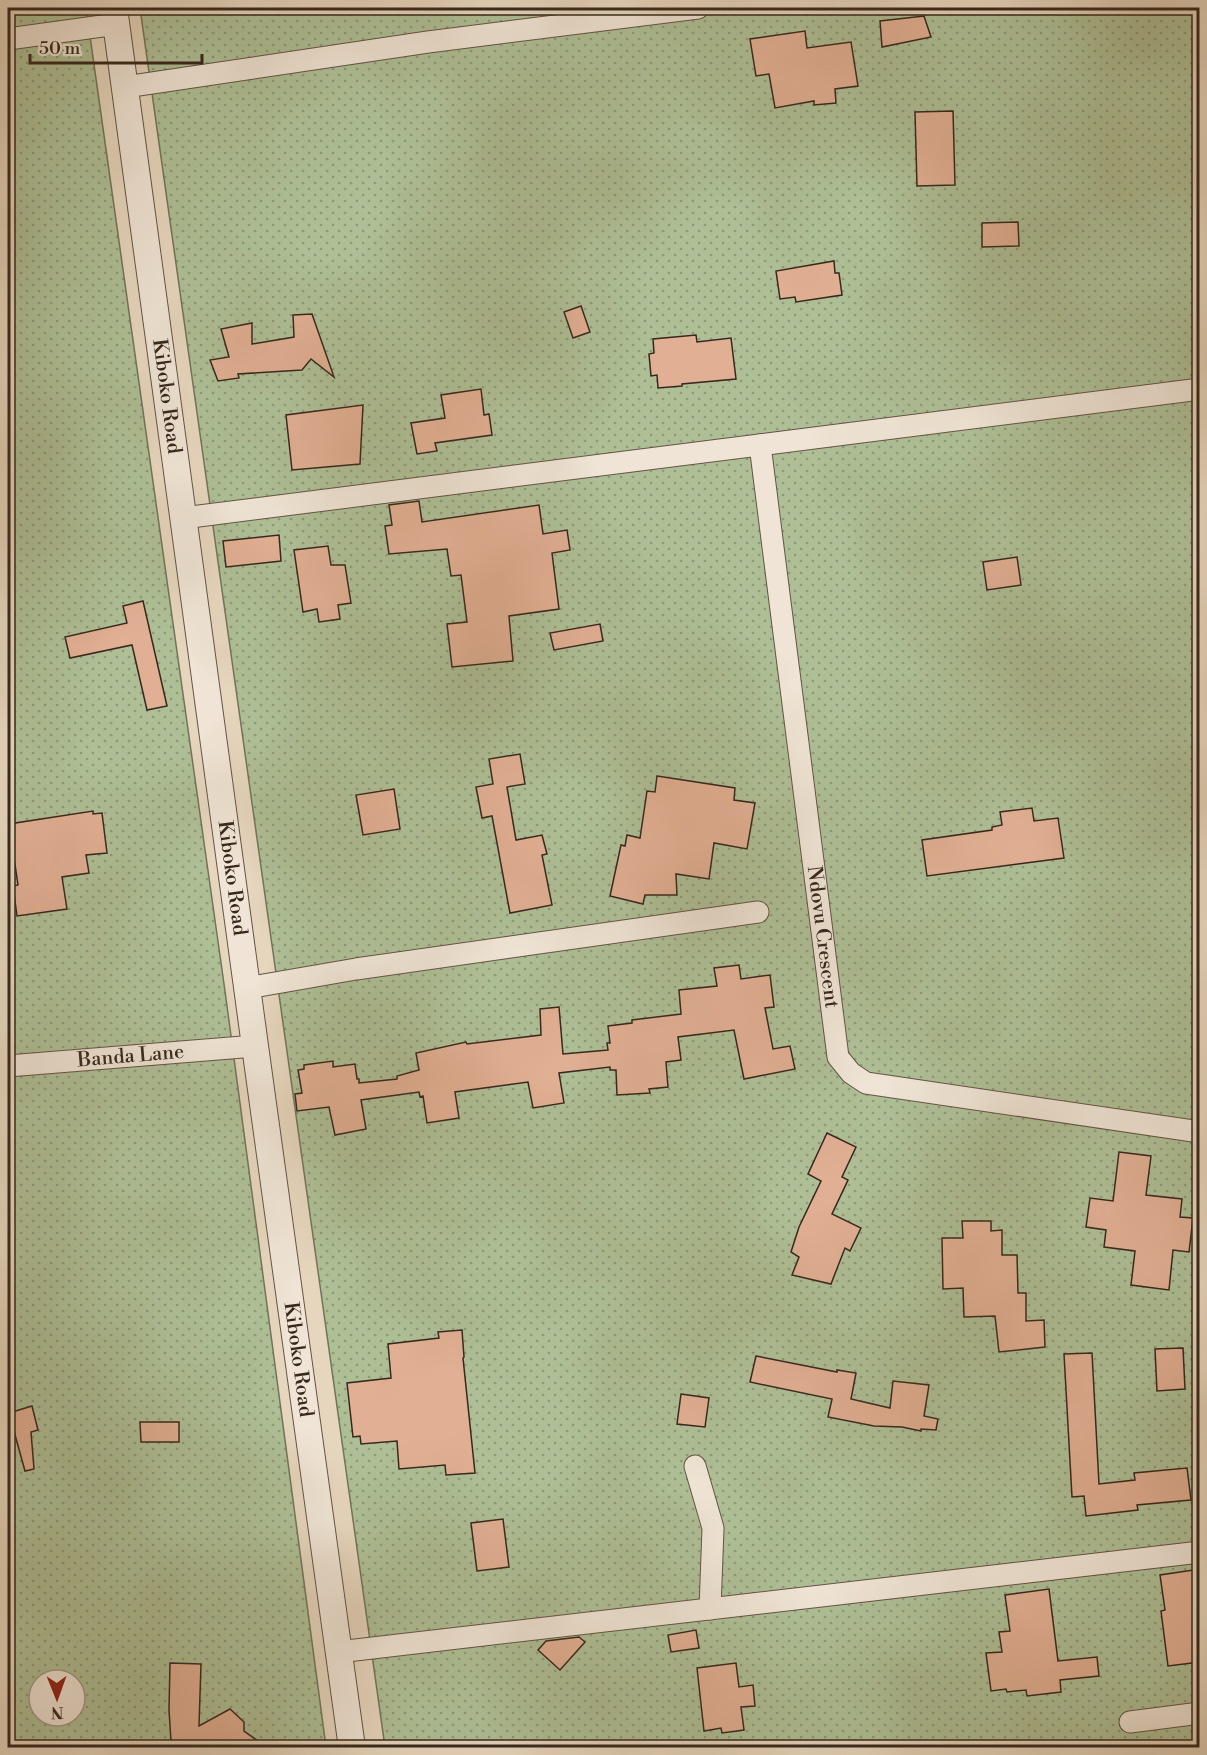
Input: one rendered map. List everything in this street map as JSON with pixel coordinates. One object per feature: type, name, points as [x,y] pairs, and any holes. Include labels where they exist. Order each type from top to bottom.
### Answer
[{"type":"street","points":[[125,87],[428,42],[698,8]]},
{"type":"street","points":[[8,39],[115,16]]},
{"type":"street","name":"Kiboko Road","points":[[115,16],[351,1748]]},
{"type":"street","points":[[183,518],[1200,389]]},
{"type":"street","name":"Ndovu Crescent","points":[[760,445],[838,1057],[851,1073],[866,1083],[1200,1132]]},
{"type":"street","points":[[247,988],[356,969],[758,912]]},
{"type":"street","name":"Banda Lane","points":[[8,1066],[255,1046]]},
{"type":"street","points":[[695,1466],[713,1528],[710,1609]]},
{"type":"street","points":[[338,1652],[1200,1552]]},
{"type":"street","points":[[1130,1722],[1200,1713]]},
{"type":"green space","points":[[8,8],[86,8],[225,991],[326,1747],[8,1748]]},
{"type":"green space","points":[[140,8],[1199,8],[1199,1747],[385,1747]]},
{"type":"building","points":[[924,16],[931,37],[882,47],[880,21]]},
{"type":"building","points":[[805,31],[807,48],[851,42],[858,86],[835,89],[836,103],[814,105],[814,101],[775,108],[769,74],[756,76],[750,39]]},
{"type":"building","points":[[953,111],[955,185],[917,186],[915,112]]},
{"type":"building","points":[[1018,222],[1019,246],[982,247],[982,223]]},
{"type":"building","points":[[834,261],[835,273],[839,273],[842,295],[796,302],[795,297],[780,299],[776,271]]},
{"type":"building","points":[[581,306],[590,332],[573,338],[564,312]]},
{"type":"building","points":[[312,314],[334,377],[311,359],[302,370],[238,374],[239,378],[218,381],[210,360],[229,357],[221,329],[252,323],[252,344],[294,337],[293,315]]},
{"type":"building","points":[[696,335],[697,342],[731,338],[736,379],[658,388],[657,375],[651,376],[649,354],[654,353],[653,339]]},
{"type":"building","points":[[481,389],[484,415],[489,414],[492,435],[435,443],[437,451],[417,454],[411,423],[445,418],[441,395]]},
{"type":"building","points":[[363,405],[360,464],[292,470],[286,415]]},
{"type":"building","points":[[419,501],[422,522],[539,505],[543,534],[567,530],[570,550],[552,553],[559,609],[509,616],[513,661],[452,667],[447,624],[467,622],[461,575],[451,576],[447,549],[389,554],[385,526],[392,525],[389,505]]},
{"type":"building","points":[[279,535],[281,561],[226,567],[223,541]]},
{"type":"building","points":[[328,546],[331,565],[345,565],[351,603],[338,605],[340,619],[319,622],[317,609],[303,612],[294,550]]},
{"type":"building","points":[[1017,557],[1021,585],[987,590],[983,562]]},
{"type":"building","points":[[143,601],[167,706],[147,710],[132,645],[70,658],[65,637],[127,623],[123,606]]},
{"type":"building","points":[[600,624],[603,641],[554,650],[550,633]]},
{"type":"building","points":[[520,754],[525,784],[507,787],[516,840],[542,835],[547,854],[542,855],[552,905],[510,913],[492,816],[482,818],[476,787],[493,784],[489,759]]},
{"type":"building","points":[[657,776],[735,788],[734,800],[755,803],[747,849],[714,843],[709,879],[676,874],[677,895],[645,895],[643,904],[610,896],[621,845],[625,846],[627,835],[640,838],[647,791],[655,792]]},
{"type":"building","points":[[394,789],[400,829],[363,835],[356,795]]},
{"type":"building","points":[[1032,808],[1034,821],[1058,818],[1064,858],[927,876],[922,840],[992,830],[992,827],[1002,825],[1000,812]]},
{"type":"building","points":[[93,811],[93,814],[102,813],[107,853],[86,855],[89,873],[62,877],[67,909],[17,916],[13,886],[18,885],[9,824]]},
{"type":"building","points":[[739,965],[741,979],[770,975],[774,1007],[765,1008],[773,1049],[790,1046],[795,1069],[744,1079],[734,1030],[678,1037],[681,1060],[666,1062],[668,1087],[649,1089],[650,1093],[617,1095],[616,1070],[610,1070],[610,1067],[559,1073],[564,1103],[533,1108],[528,1082],[455,1092],[459,1118],[427,1123],[423,1096],[420,1097],[419,1092],[361,1100],[366,1129],[335,1135],[329,1107],[297,1111],[295,1094],[302,1093],[298,1070],[304,1069],[304,1065],[333,1061],[333,1067],[355,1064],[359,1083],[397,1079],[397,1076],[419,1070],[416,1053],[466,1042],[467,1044],[541,1035],[540,1009],[559,1007],[563,1054],[608,1050],[607,1043],[610,1043],[608,1026],[632,1023],[632,1020],[681,1014],[679,990],[717,986],[714,968]]},
{"type":"building","points":[[827,1133],[856,1147],[842,1177],[848,1180],[832,1214],[861,1228],[850,1251],[845,1248],[831,1284],[792,1275],[799,1257],[791,1252],[799,1227],[821,1181],[808,1174]]},
{"type":"building","points":[[1119,1152],[1151,1156],[1146,1195],[1182,1199],[1180,1217],[1193,1218],[1189,1252],[1173,1250],[1169,1290],[1131,1285],[1135,1251],[1104,1247],[1106,1230],[1086,1227],[1090,1198],[1113,1201]]},
{"type":"building","points":[[962,1221],[991,1221],[991,1231],[1002,1230],[1002,1255],[1017,1255],[1018,1293],[1026,1293],[1026,1321],[1044,1320],[1045,1347],[999,1352],[995,1316],[964,1317],[963,1288],[943,1289],[942,1238],[963,1238]]},
{"type":"building","points":[[462,1330],[475,1473],[446,1475],[445,1465],[399,1469],[397,1441],[361,1444],[360,1436],[353,1437],[347,1383],[391,1378],[388,1344],[439,1338],[438,1332]]},
{"type":"building","points":[[1183,1348],[1185,1389],[1157,1391],[1155,1349]]},
{"type":"building","points":[[1092,1353],[1099,1484],[1135,1480],[1134,1473],[1187,1468],[1191,1500],[1137,1505],[1138,1510],[1086,1516],[1084,1496],[1072,1497],[1064,1354]]},
{"type":"building","points":[[756,1356],[837,1372],[837,1370],[856,1373],[851,1399],[890,1408],[893,1381],[929,1385],[924,1416],[938,1419],[936,1430],[921,1429],[921,1431],[902,1427],[874,1426],[828,1417],[832,1399],[750,1382]]},
{"type":"building","points":[[681,1394],[709,1398],[705,1427],[677,1424]]},
{"type":"building","points":[[32,1406],[38,1430],[31,1432],[34,1469],[25,1471],[9,1413]]},
{"type":"building","points":[[140,1422],[179,1422],[179,1442],[141,1442]]},
{"type":"building","points":[[503,1519],[509,1567],[477,1571],[471,1523]]},
{"type":"building","points":[[1200,1569],[1200,1662],[1168,1666],[1161,1611],[1165,1610],[1160,1575]]},
{"type":"building","points":[[1049,1589],[1058,1661],[1097,1657],[1099,1676],[1060,1680],[1061,1692],[1027,1696],[1026,1690],[991,1691],[986,1653],[1002,1652],[999,1632],[1010,1631],[1005,1595]]},
{"type":"building","points":[[696,1630],[699,1648],[671,1652],[668,1635]]},
{"type":"building","points":[[579,1637],[585,1642],[560,1670],[538,1650],[546,1641]]},
{"type":"building","points":[[170,1663],[201,1664],[199,1726],[230,1709],[244,1722],[244,1731],[268,1748],[158,1748],[171,1741]]},
{"type":"building","points":[[736,1663],[739,1687],[753,1685],[755,1706],[741,1707],[744,1730],[722,1733],[721,1728],[704,1731],[697,1668]]}]
